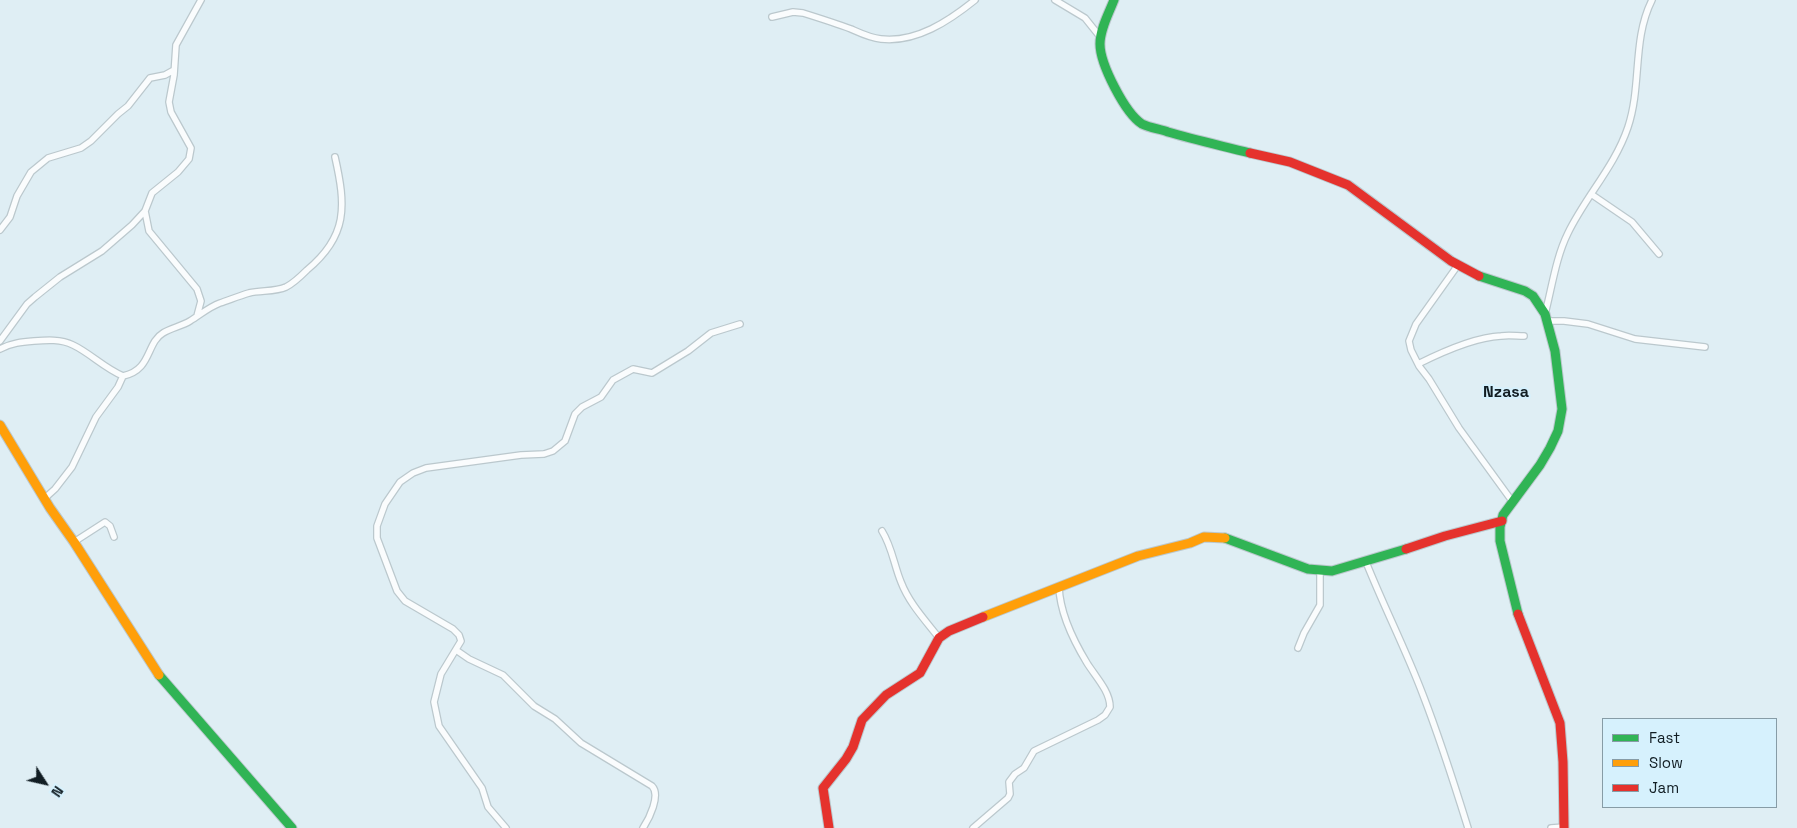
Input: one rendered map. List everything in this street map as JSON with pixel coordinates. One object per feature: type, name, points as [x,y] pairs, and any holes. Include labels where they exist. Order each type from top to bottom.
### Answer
[{"type":"street","points":[[0,340],[27,304],[60,277],[102,252],[132,225],[144,211],[150,196],[178,172],[189,159],[191,151],[169,106],[176,45],[201,0]]},
{"type":"street","points":[[772,17],[793,12],[803,13],[881,39],[897,38],[929,30],[956,15],[975,0]]},
{"type":"street","points":[[1055,0],[1085,18],[1101,38]]},
{"type":"street","points":[[1114,0],[1101,38],[1102,59],[1117,93],[1132,115],[1143,124],[1200,141],[1290,162],[1348,185],[1423,242],[1458,265],[1485,279],[1524,291],[1532,296],[1546,318],[1555,351],[1562,408],[1558,431],[1540,465],[1503,514],[1500,541],[1511,593],[1524,633],[1560,722],[1564,828],[1551,828]]},
{"type":"street","points":[[1546,318],[1563,244],[1575,220],[1610,166],[1629,125],[1636,86],[1638,45],[1652,0]]},
{"type":"street","points":[[0,230],[10,217],[19,191],[31,172],[48,158],[80,148],[91,141],[130,104],[150,78],[165,75],[174,70]]},
{"type":"street","points":[[45,498],[55,489],[72,467],[96,417],[118,387],[123,376],[134,372],[142,365],[157,338],[217,304],[241,296],[285,287],[326,254],[338,233],[342,216],[339,175],[334,157]]},
{"type":"street","points":[[1592,194],[1632,222],[1659,254]]},
{"type":"street","points":[[144,211],[149,231],[197,289],[201,301],[197,316]]},
{"type":"street","points":[[1458,265],[1416,324],[1409,341],[1411,350],[1459,428],[1512,501]]},
{"type":"street","points":[[1546,318],[1588,324],[1635,339],[1704,348]]},
{"type":"street","points":[[506,828],[488,807],[482,788],[476,778],[439,726],[434,702],[441,674],[461,640],[453,629],[404,601],[397,591],[377,538],[377,526],[385,504],[400,482],[413,473],[426,468],[521,455],[544,454],[553,451],[565,441],[575,414],[582,407],[601,398],[613,380],[634,369],[652,373],[688,351],[708,335],[740,324]]},
{"type":"street","points":[[1418,364],[1450,350],[1487,338],[1524,336]]},
{"type":"street","points":[[0,349],[13,343],[60,341],[72,344],[105,367],[123,376]]},
{"type":"street","points":[[0,425],[155,671],[292,828]]},
{"type":"street","points":[[829,828],[822,794],[824,785],[840,769],[862,720],[886,695],[920,673],[939,638],[949,631],[1138,556],[1204,537],[1226,538],[1308,569],[1332,571],[1445,536],[1502,521]]},
{"type":"street","points":[[74,542],[105,522],[110,526],[114,537]]},
{"type":"street","points":[[882,531],[890,544],[906,594],[939,638]]},
{"type":"street","points":[[1366,562],[1383,606],[1422,693],[1444,751],[1468,828]]},
{"type":"street","points":[[1298,648],[1304,633],[1319,610],[1320,571]]},
{"type":"street","points":[[973,828],[1008,798],[1010,794],[1009,782],[1015,774],[1024,768],[1034,751],[1098,720],[1105,715],[1110,707],[1107,694],[1086,662],[1069,630],[1059,600],[1058,587]]},
{"type":"street","points":[[456,650],[468,659],[503,675],[534,706],[555,719],[581,743],[652,786],[656,793],[652,812],[643,828]]},
{"type":"traffic: fast","points":[[1114,0],[1101,33],[1101,53],[1121,99],[1135,118],[1148,127],[1250,153]]},
{"type":"traffic: fast","points":[[1479,276],[1525,291],[1533,296],[1545,314],[1555,351],[1562,409],[1558,431],[1550,448],[1540,465],[1503,515],[1500,527],[1500,541],[1518,614]]},
{"type":"traffic: fast","points":[[1225,538],[1308,569],[1332,571],[1406,549]]},
{"type":"traffic: fast","points":[[159,675],[292,828]]},
{"type":"traffic: slow","points":[[0,425],[50,508],[74,542],[159,675]]},
{"type":"traffic: slow","points":[[983,617],[1138,556],[1190,543],[1204,537],[1225,538]]},
{"type":"traffic: jam","points":[[1250,153],[1290,162],[1348,185],[1451,261],[1479,276]]},
{"type":"traffic: jam","points":[[1406,549],[1445,536],[1502,521]]},
{"type":"traffic: jam","points":[[1518,614],[1560,723],[1563,762],[1564,828]]},
{"type":"traffic: jam","points":[[829,828],[823,788],[853,747],[862,720],[886,695],[920,673],[939,638],[949,631],[983,617]]},
{"type":"district","name":"Nzasa","points":[[1506,393]]}]
